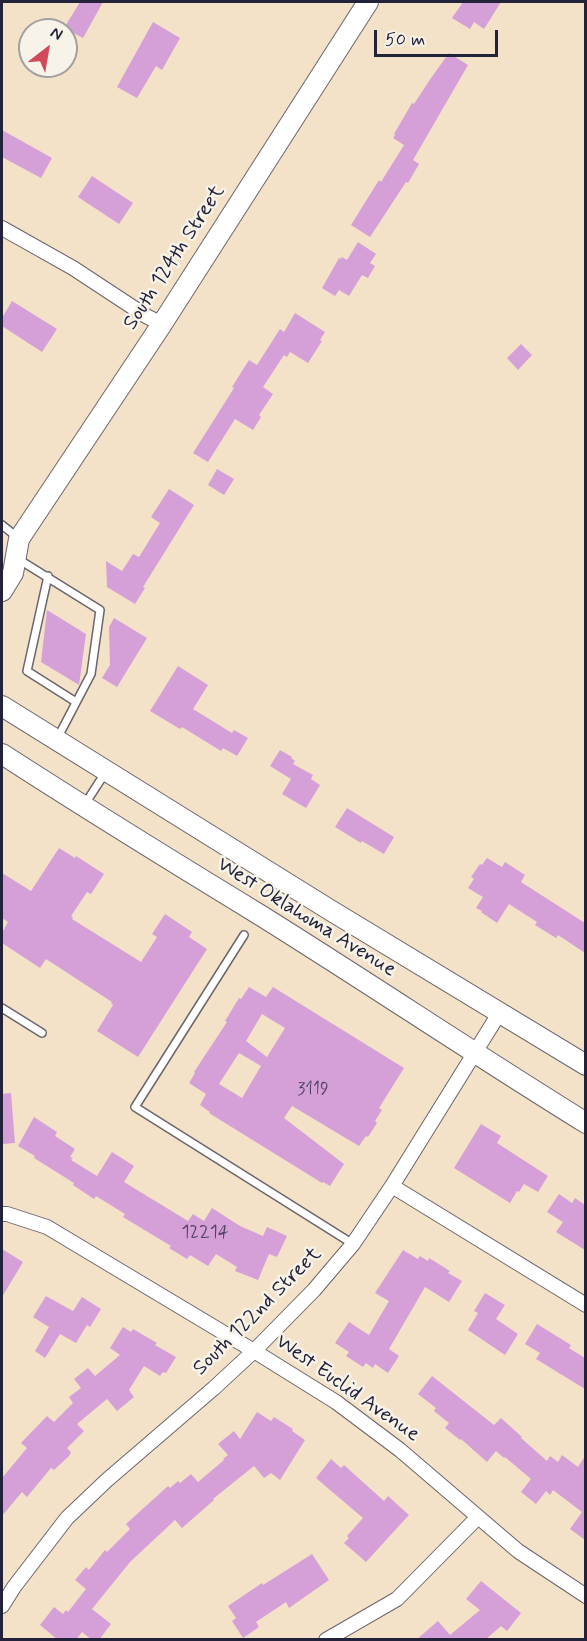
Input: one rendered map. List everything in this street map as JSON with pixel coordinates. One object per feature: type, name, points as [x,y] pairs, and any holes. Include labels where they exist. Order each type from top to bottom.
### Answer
[{"type":"main road","name":"South 124th Street","points":[[2,591],[13,573],[12,549],[162,324],[368,2]]},
{"type":"main road","name":"West Oklahoma Avenue","points":[[2,706],[585,1065]]},
{"type":"main road","name":"West Oklahoma Avenue","points":[[2,754],[82,807],[261,916],[585,1123]]},
{"type":"street","points":[[2,228],[73,268],[162,324]]},
{"type":"street","name":"South 122nd Street","points":[[2,1606],[67,1518],[106,1480],[254,1351],[314,1290],[353,1244],[392,1186],[500,1012]]},
{"type":"street","points":[[392,1186],[585,1305]]},
{"type":"street","name":"West Euclid Avenue","points":[[2,1214],[47,1227],[336,1402],[400,1450],[518,1551],[585,1596]]},
{"type":"street","points":[[326,1640],[397,1599],[478,1517]]},
{"type":"lane","points":[[2,525],[12,549],[100,610],[91,674],[56,740]]},
{"type":"lane","points":[[48,576],[27,671],[76,702]]},
{"type":"lane","points":[[82,807],[107,771]]},
{"type":"lane","points":[[244,935],[135,1107],[353,1244]]},
{"type":"lane","points":[[2,1008],[42,1033]]},
{"type":"building","points":[[80,2],[103,2],[83,38],[78,35],[78,18],[70,18]]},
{"type":"building","points":[[463,2],[501,2],[484,29],[474,22],[470,29],[452,18]]},
{"type":"building","points":[[153,22],[180,38],[162,70],[156,66],[137,98],[117,87]]},
{"type":"building","points":[[449,53],[468,65],[413,160],[419,164],[370,237],[351,225],[404,145],[393,138],[394,134],[412,103],[414,104]]},
{"type":"building","points":[[2,130],[52,158],[41,178],[2,157]]},
{"type":"building","points":[[92,176],[133,203],[119,224],[78,197]]},
{"type":"building","points":[[358,242],[376,254],[370,263],[375,266],[368,278],[362,275],[349,296],[339,290],[335,296],[322,288],[339,258],[347,260]]},
{"type":"building","points":[[12,301],[57,329],[42,352],[2,326],[2,318]]},
{"type":"building","points":[[295,313],[325,332],[308,363],[290,352],[287,357],[284,355],[263,387],[273,394],[259,415],[261,417],[253,430],[235,419],[208,462],[193,453],[249,360],[257,365],[280,329],[284,332]]},
{"type":"building","points":[[521,344],[532,355],[518,370],[507,358]]},
{"type":"building","points":[[217,469],[234,479],[224,495],[208,485]]},
{"type":"building","points":[[169,489],[194,505],[143,587],[145,588],[135,604],[107,587],[106,561],[122,571],[133,554],[139,557],[160,523],[151,517]]},
{"type":"building","points":[[47,610],[86,634],[79,685],[41,662]]},
{"type":"building","points":[[114,618],[147,638],[117,687],[102,678],[110,665],[109,627]]},
{"type":"building","points":[[178,666],[208,685],[193,709],[232,733],[234,730],[248,738],[237,756],[223,748],[221,751],[150,711]]},
{"type":"building","points":[[280,750],[292,757],[295,761],[293,764],[313,775],[311,779],[320,785],[306,808],[282,794],[291,779],[270,766]]},
{"type":"building","points":[[347,808],[394,837],[384,854],[335,827]]},
{"type":"building","points":[[59,848],[104,874],[91,894],[87,892],[71,916],[72,919],[141,962],[157,937],[152,934],[165,914],[192,932],[189,937],[207,949],[138,1057],[97,1031],[113,1005],[112,1002],[46,959],[40,968],[2,943],[2,933],[8,922],[2,918],[2,873],[31,891]]},
{"type":"building","points":[[487,858],[502,867],[505,862],[525,875],[521,882],[585,923],[585,953],[558,935],[556,938],[535,925],[537,922],[509,904],[497,923],[476,908],[483,897],[468,888],[474,879],[471,877]]},
{"type":"building","points":[[249,987],[266,997],[273,987],[404,1068],[379,1108],[382,1110],[375,1121],[377,1123],[359,1146],[292,1106],[284,1118],[344,1164],[330,1186],[209,1113],[200,1105],[206,1094],[189,1083],[227,1022],[225,1021],[239,998],[241,999]],"holes":[[[262,1014],[285,1028],[267,1057],[246,1041]],[[239,1053],[261,1066],[242,1098],[219,1084]]]},
{"type":"building","points":[[11,1093],[15,1143],[2,1144],[2,1094]]},
{"type":"building","points":[[34,1117],[57,1132],[55,1136],[75,1149],[70,1157],[73,1158],[71,1160],[97,1176],[112,1152],[134,1166],[124,1182],[188,1221],[193,1214],[204,1221],[212,1208],[240,1226],[263,1236],[267,1227],[287,1236],[277,1257],[269,1254],[258,1280],[235,1271],[237,1267],[216,1254],[208,1266],[190,1255],[187,1259],[169,1248],[171,1246],[123,1217],[125,1214],[96,1196],[94,1199],[18,1146]]},
{"type":"building","points":[[481,1124],[501,1136],[497,1143],[548,1176],[538,1192],[524,1184],[510,1203],[454,1168]]},
{"type":"building","points":[[559,1194],[572,1203],[575,1198],[585,1205],[585,1250],[556,1232],[563,1222],[547,1212]]},
{"type":"building","points":[[2,1249],[23,1262],[2,1297]]},
{"type":"building","points":[[403,1250],[418,1259],[420,1256],[428,1261],[429,1258],[462,1281],[449,1302],[425,1287],[389,1349],[399,1356],[388,1373],[375,1364],[373,1368],[366,1363],[363,1367],[346,1356],[349,1352],[335,1343],[349,1322],[369,1335],[389,1301],[375,1293]]},
{"type":"building","points":[[485,1293],[505,1305],[496,1319],[518,1334],[505,1355],[468,1330],[478,1313],[474,1311]]},
{"type":"building","points":[[46,1296],[73,1311],[82,1297],[101,1309],[90,1327],[87,1325],[76,1343],[60,1334],[45,1358],[35,1351],[49,1327],[33,1317]]},
{"type":"building","points":[[537,1324],[571,1345],[569,1348],[585,1358],[585,1389],[536,1359],[540,1353],[525,1344]]},
{"type":"building","points":[[123,1327],[131,1332],[133,1329],[176,1357],[166,1373],[163,1372],[160,1376],[144,1366],[129,1390],[134,1397],[117,1411],[107,1399],[77,1424],[84,1431],[67,1448],[71,1452],[69,1456],[54,1470],[51,1468],[27,1497],[22,1492],[2,1516],[2,1478],[27,1448],[21,1443],[47,1416],[54,1422],[73,1403],[69,1397],[81,1388],[74,1379],[88,1368],[95,1376],[120,1355],[110,1348]]},
{"type":"building","points":[[432,1376],[494,1425],[501,1418],[547,1461],[550,1456],[558,1462],[562,1455],[578,1467],[585,1456],[585,1540],[570,1529],[582,1512],[553,1490],[550,1495],[546,1491],[536,1504],[521,1492],[531,1479],[505,1457],[496,1451],[487,1462],[445,1428],[449,1423],[434,1411],[436,1408],[418,1394]]},
{"type":"building","points":[[257,1412],[271,1421],[274,1417],[305,1440],[280,1480],[271,1473],[264,1478],[254,1466],[182,1528],[175,1520],[130,1562],[92,1609],[111,1624],[99,1640],[92,1640],[82,1632],[76,1640],[58,1640],[40,1625],[54,1607],[63,1614],[66,1610],[68,1612],[86,1589],[75,1580],[86,1567],[89,1570],[105,1550],[107,1552],[130,1529],[126,1524],[168,1486],[170,1488],[178,1481],[180,1483],[191,1474],[198,1482],[224,1460],[228,1455],[218,1444],[234,1431],[240,1439]]},
{"type":"building","points":[[331,1459],[341,1468],[344,1465],[384,1501],[388,1496],[409,1515],[366,1562],[344,1543],[349,1538],[347,1536],[363,1518],[316,1478]]},
{"type":"building","points":[[312,1554],[329,1580],[289,1608],[286,1602],[256,1622],[259,1627],[243,1638],[232,1621],[236,1618],[228,1606]]},
{"type":"building","points":[[481,1581],[521,1613],[507,1631],[501,1626],[485,1640],[416,1640],[438,1621],[450,1635],[480,1610],[466,1599]]}]
